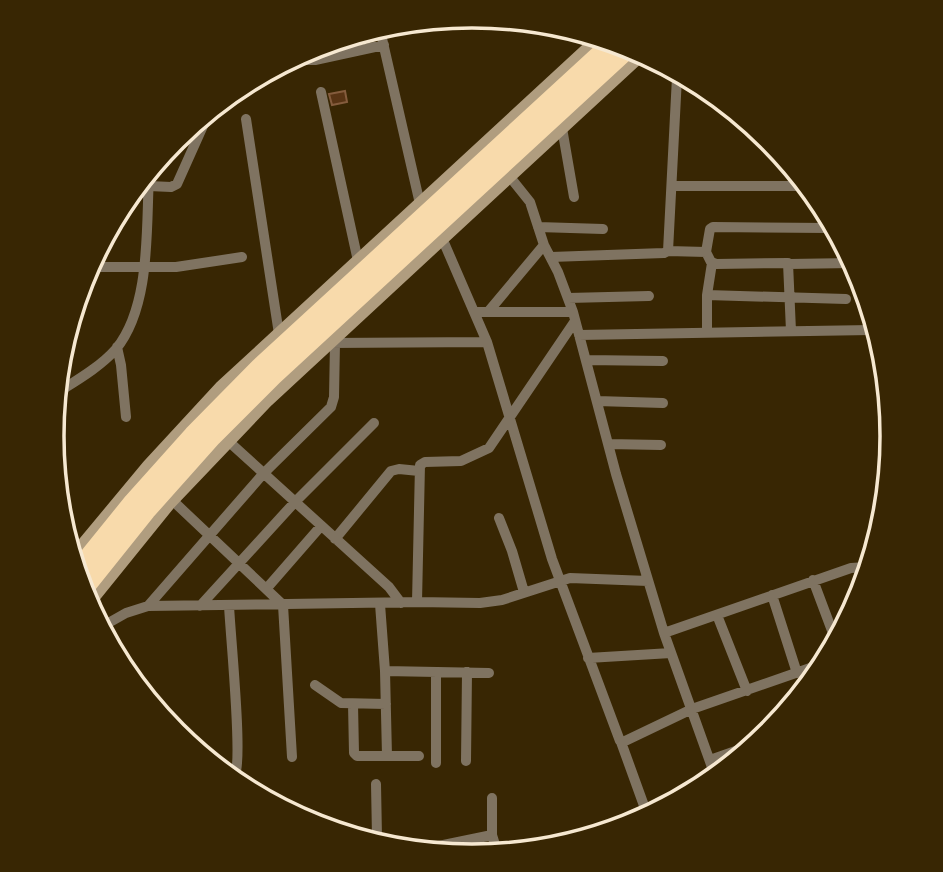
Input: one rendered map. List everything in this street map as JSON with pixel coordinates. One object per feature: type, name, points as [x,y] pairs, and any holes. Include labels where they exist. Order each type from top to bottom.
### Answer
[{"type":"highway","points":[[84,563],[133,502],[193,435],[260,367],[604,50]]},
{"type":"highway","points":[[90,580],[146,511],[273,376],[620,56]]},
{"type":"main road","points":[[79,550],[221,388],[591,46]]},
{"type":"main road","points":[[96,594],[172,500],[227,440],[633,61]]},
{"type":"street","points":[[313,60],[383,39],[420,204]]},
{"type":"street","points":[[668,251],[677,83]]},
{"type":"street","points":[[321,92],[358,261]]},
{"type":"street","points":[[246,119],[279,334]]},
{"type":"street","points":[[562,128],[574,197]]},
{"type":"street","points":[[150,186],[172,187],[177,184],[201,130]]},
{"type":"street","points":[[510,177],[530,202],[544,245],[568,298],[664,633],[712,765]]},
{"type":"street","points":[[673,186],[793,186]]},
{"type":"street","points":[[67,386],[117,347],[129,326],[144,267],[149,187]]},
{"type":"street","points":[[538,227],[603,229]]},
{"type":"street","points":[[707,331],[710,229],[823,228]]},
{"type":"street","points":[[442,238],[487,342],[560,580],[644,806]]},
{"type":"street","points":[[488,312],[544,245]]},
{"type":"street","points":[[551,257],[668,251],[709,258],[789,264],[840,263]]},
{"type":"street","points":[[101,267],[183,266],[242,257]]},
{"type":"street","points":[[789,264],[791,331]]},
{"type":"street","points":[[707,295],[846,299]]},
{"type":"street","points":[[568,298],[649,296]]},
{"type":"street","points":[[474,312],[574,317]]},
{"type":"street","points":[[416,602],[419,466],[425,462],[456,462],[486,451],[495,443],[574,317]]},
{"type":"street","points":[[579,335],[866,330]]},
{"type":"street","points":[[148,606],[263,474],[333,404],[331,343],[487,342]]},
{"type":"street","points":[[117,347],[126,417]]},
{"type":"street","points":[[586,360],[663,361]]},
{"type":"street","points":[[597,401],[663,403]]},
{"type":"street","points":[[201,606],[294,503],[374,423]]},
{"type":"street","points":[[227,440],[389,587],[401,603]]},
{"type":"street","points":[[608,444],[661,445]]},
{"type":"street","points":[[335,539],[391,471],[419,471]]},
{"type":"street","points":[[172,500],[283,605],[292,757]]},
{"type":"street","points":[[499,518],[524,592]]},
{"type":"street","points":[[267,588],[321,526]]},
{"type":"street","points":[[664,633],[813,580],[858,568]]},
{"type":"street","points":[[109,622],[126,613],[148,606],[488,603],[560,580],[648,580]]},
{"type":"street","points":[[813,580],[831,628]]},
{"type":"street","points":[[772,595],[797,673]]},
{"type":"street","points":[[380,604],[387,756]]},
{"type":"street","points":[[229,605],[237,770]]},
{"type":"street","points":[[717,615],[747,691]]},
{"type":"street","points":[[588,657],[671,653]]},
{"type":"street","points":[[621,742],[692,709],[806,670]]},
{"type":"street","points":[[385,671],[489,673]]},
{"type":"street","points":[[436,672],[436,763]]},
{"type":"street","points":[[466,761],[467,672]]},
{"type":"street","points":[[315,685],[338,703],[386,704]]},
{"type":"street","points":[[353,704],[355,755],[418,756]]},
{"type":"street","points":[[376,784],[377,833]]},
{"type":"street","points":[[492,798],[492,835],[495,843]]},
{"type":"street","points":[[452,843],[492,835]]},
{"type":"building","points":[[345,91],[347,102],[332,105],[329,94]]}]
